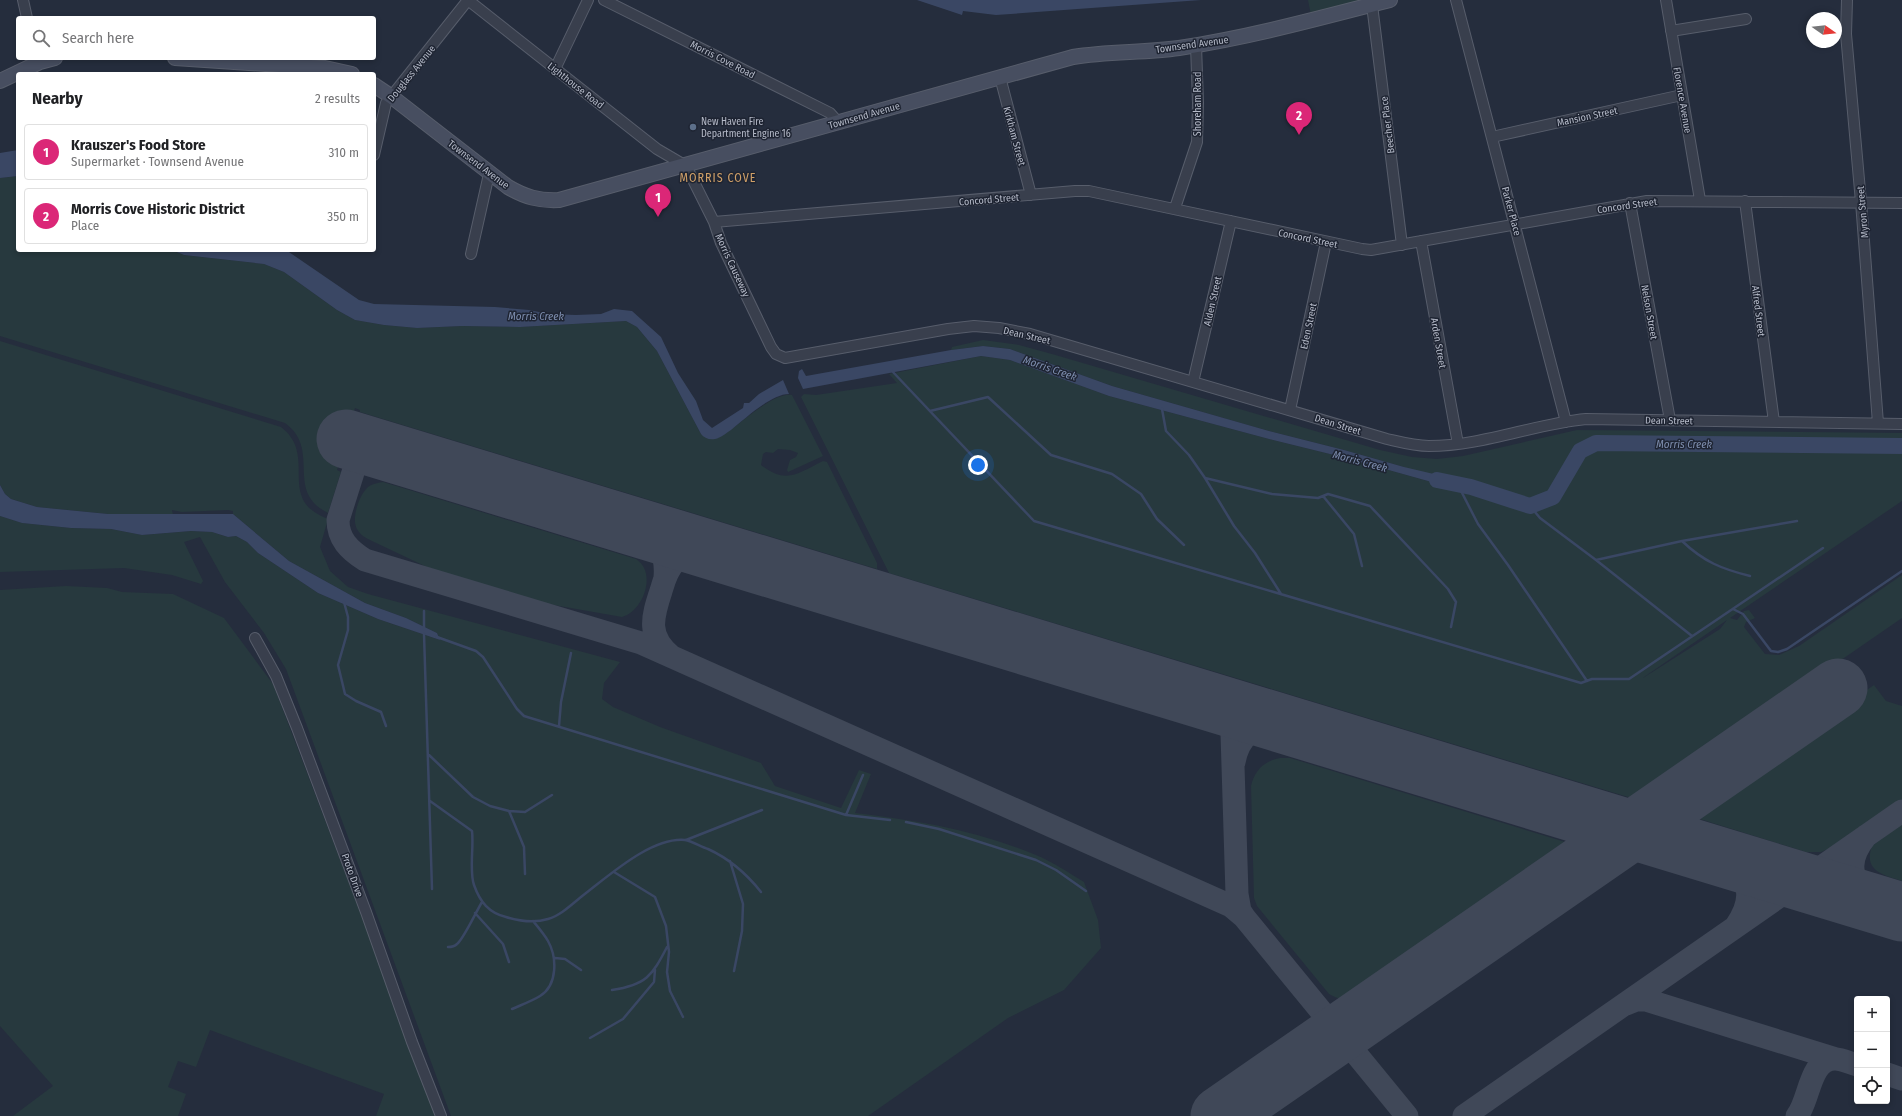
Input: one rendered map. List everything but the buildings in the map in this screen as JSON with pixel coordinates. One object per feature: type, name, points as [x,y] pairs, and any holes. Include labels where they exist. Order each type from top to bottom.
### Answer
[{"type":"main road","name":"Townsend Avenue","points":[[376,86],[392,97],[489,174],[508,187],[526,197],[542,200],[559,200],[686,166],[1000,77],[1091,54],[1177,48],[1196,45],[1272,30],[1390,0]]},
{"type":"main road","points":[[17,72],[39,60]]},
{"type":"main road","points":[[194,60],[287,70],[325,68],[343,72]]},
{"type":"main road","points":[[0,81],[16,72]]},
{"type":"street","points":[[23,0],[27,16]]},
{"type":"street","name":"Lighthouse Road","points":[[468,0],[657,149],[686,166]]},
{"type":"street","name":"Douglass Avenue","points":[[376,146],[386,103],[468,0]]},
{"type":"street","points":[[555,69],[588,0]]},
{"type":"street","name":"Morris Cove Road","points":[[604,0],[830,113],[838,122]]},
{"type":"street","name":"Parker Place","points":[[1456,0],[1516,224],[1566,422]]},
{"type":"street","name":"Florence Avenue","points":[[1666,0],[1700,200]]},
{"type":"street","name":"Myron Street","points":[[1847,0],[1846,34],[1878,423]]},
{"type":"street","name":"Beecher Place","points":[[1372,5],[1402,245]]},
{"type":"street","points":[[1671,30],[1746,19]]},
{"type":"street","name":"Shoreham Road","points":[[1176,208],[1197,142],[1198,103],[1196,45]]},
{"type":"street","name":"Kirkham Street","points":[[1000,77],[1031,196]]},
{"type":"street","name":"Mansion Street","points":[[1492,137],[1682,95]]},
{"type":"street","name":"Morris Causeway","points":[[686,166],[714,222],[721,243],[771,347],[776,354],[785,358]]},
{"type":"street","points":[[471,254],[489,174]]},
{"type":"street","name":"Concord Street","points":[[714,222],[1089,191],[1176,208],[1362,249],[1402,245],[1630,203],[1668,200],[1700,200],[1902,203]]},
{"type":"street","name":"Alfred Street","points":[[1745,201],[1774,422]]},
{"type":"street","name":"Nelson Street","points":[[1630,203],[1670,420]]},
{"type":"street","name":"Alden Street","points":[[1193,382],[1231,221]]},
{"type":"street","name":"Arden Street","points":[[1421,241],[1458,444]]},
{"type":"street","name":"Eden Street","points":[[1290,410],[1326,242]]},
{"type":"street","name":"Dean Street","points":[[785,358],[974,326],[999,328],[1030,334],[1386,439],[1420,445],[1458,444],[1566,422],[1598,419],[1902,424]]},
{"type":"street","name":"Proto Drive","points":[[255,638],[276,676],[297,728],[361,898],[412,1042],[441,1116]]},
{"type":"shaded area","points":[[1308,0],[1371,0],[1311,15]]},
{"type":"shaded area","points":[[16,176],[16,252],[177,252],[184,255],[264,264],[284,272],[337,310],[355,320],[384,325],[417,328],[462,326],[520,327],[626,321],[637,327],[657,351],[701,434],[718,438],[765,404],[784,395],[792,395],[823,456],[788,472],[787,470],[790,460],[796,457],[798,453],[790,450],[778,449],[773,453],[766,452],[763,454],[761,465],[770,471],[785,476],[799,473],[823,461],[827,462],[877,563],[877,569],[360,412],[360,410],[355,408],[337,470],[341,472],[328,513],[315,504],[308,493],[305,482],[301,445],[296,434],[285,423],[0,336],[0,178]]},
{"type":"shaded area","points":[[983,340],[1019,345],[1380,450],[1412,457],[1437,459],[1463,456],[1577,430],[1902,433],[1902,501],[1730,618],[1737,620],[1744,611],[1749,610],[1755,618],[1746,622],[1744,627],[1765,654],[1779,655],[1799,646],[1902,575],[1902,618],[1638,800],[889,573],[801,397],[804,394],[816,395],[897,383],[889,374],[981,356],[1010,360],[1109,396],[1342,457],[1453,488],[1404,467],[1269,431],[1112,386],[1010,349],[983,346],[951,350],[952,347]],"holes":[[[1727,620],[1720,629],[1643,678]]]},
{"type":"shaded area","points":[[0,341],[281,427],[292,438],[297,451],[300,489],[304,500],[312,510],[328,519],[320,547],[330,571],[348,587],[368,594],[620,662],[604,683],[602,699],[613,707],[660,727],[761,763],[775,786],[841,808],[859,770],[871,774],[855,813],[924,823],[992,839],[1042,858],[1084,882],[1098,920],[1101,948],[1064,990],[1008,1018],[868,1116],[451,1116],[286,669],[264,633],[225,582],[200,537],[184,542],[203,581],[201,584],[172,575],[124,568],[0,572],[0,516],[22,523],[71,528],[111,529],[142,535],[191,531],[212,532],[228,537],[236,536],[247,542],[258,553],[318,593],[378,619],[440,640],[437,633],[406,618],[365,603],[289,561],[233,514],[233,511],[182,512],[172,510],[173,515],[108,514],[37,507],[11,499],[5,494],[0,485]]},
{"type":"shaded area","points":[[383,482],[636,559],[642,565],[646,573],[647,581],[642,599],[630,613],[622,617],[548,604],[429,568],[368,539],[361,535],[358,531],[355,525],[355,513],[359,501],[368,487]]},
{"type":"shaded area","points":[[66,586],[107,588],[122,592],[173,594],[224,618],[273,684],[438,1116],[376,1116],[384,1094],[210,1030],[196,1067],[178,1061],[168,1087],[186,1094],[178,1116],[13,1116],[53,1086],[0,1026],[0,590]]},
{"type":"shaded area","points":[[1874,685],[1886,701],[1902,706],[1902,799],[1833,847],[1821,852],[1806,852],[1687,815]]},
{"type":"shaded area","points":[[1280,758],[1290,758],[1575,845],[1357,997],[1339,999],[1329,994],[1257,906],[1254,898],[1251,786],[1255,775],[1261,767],[1269,761]]},
{"type":"shaded area","points":[[1902,823],[1902,881],[1888,877],[1876,871],[1870,861],[1870,854],[1872,846]]},
{"type":"water","points":[[917,0],[1201,0],[996,15],[963,11],[962,15]]},
{"type":"water","points":[[16,150],[16,176],[0,178],[0,153]]},
{"type":"water","points":[[177,252],[289,252],[359,300],[374,304],[495,307],[529,310],[549,314],[576,315],[601,314],[614,309],[632,311],[661,337],[678,373],[696,401],[703,420],[712,428],[743,408],[744,403],[749,403],[759,394],[783,380],[789,394],[782,395],[766,402],[721,437],[709,439],[705,438],[701,434],[657,351],[637,327],[626,321],[520,327],[462,326],[417,328],[384,325],[355,320],[337,310],[284,272],[264,264],[184,255]]},
{"type":"water","points":[[983,346],[1010,349],[1112,386],[1269,431],[1455,479],[1458,485],[1453,488],[1342,457],[1109,396],[1010,360],[981,356],[803,389],[798,378],[799,371],[802,369],[806,376],[951,350]]},
{"type":"water","points":[[0,485],[5,494],[11,499],[37,507],[108,514],[233,514],[289,561],[365,603],[406,618],[437,633],[440,640],[378,619],[318,593],[258,553],[247,542],[236,536],[228,537],[212,532],[191,531],[142,535],[111,529],[71,528],[22,523],[0,516]]},
{"type":"waterway","points":[[892,371],[1034,521],[1581,683],[1592,679],[1629,679],[1823,548]]},
{"type":"waterway","points":[[930,411],[988,397],[1051,455],[1112,474],[1141,494],[1157,519],[1184,545]]},
{"type":"waterway","points":[[1162,409],[1166,431],[1189,455],[1205,478],[1234,526],[1255,553],[1281,594]]},
{"type":"waterway","name":"Morris Creek","points":[[1437,480],[1471,487],[1530,506],[1553,497],[1580,451],[1596,443],[1902,446]]},
{"type":"waterway","points":[[1205,478],[1272,494],[1318,498],[1328,494],[1370,506],[1448,589],[1456,602],[1451,627]]},
{"type":"waterway","points":[[1458,485],[1478,524],[1508,565],[1587,681]]},
{"type":"waterway","points":[[1323,496],[1354,534],[1362,566]]},
{"type":"waterway","points":[[1530,506],[1540,518],[1692,636]]},
{"type":"waterway","points":[[1596,560],[1682,541],[1797,521]]},
{"type":"waterway","points":[[1682,541],[1698,554],[1714,564],[1731,571],[1750,576]]},
{"type":"waterway","points":[[1733,609],[1743,614],[1771,651],[1778,652],[1787,649],[1902,571]]},
{"type":"waterway","points":[[344,602],[348,617],[348,630],[338,665],[345,694],[356,701],[381,712],[386,726]]},
{"type":"waterway","points":[[424,611],[424,629]]},
{"type":"waterway","points":[[424,634],[432,889]]},
{"type":"waterway","points":[[437,637],[476,651],[483,657],[517,709],[524,716],[846,815],[890,820]]},
{"type":"waterway","points":[[559,726],[561,702],[571,653]]},
{"type":"waterway","points":[[429,755],[473,797],[490,806],[509,811],[525,812],[552,795]]},
{"type":"waterway","points":[[846,815],[863,775]]},
{"type":"waterway","points":[[430,801],[472,831],[472,873],[474,885],[482,902],[490,910],[500,915],[532,921],[543,920],[558,915],[632,858],[659,844],[672,841],[685,840],[723,857],[743,873],[761,892]]},
{"type":"waterway","points":[[686,840],[762,810]]},
{"type":"waterway","points":[[509,811],[524,847],[525,874]]},
{"type":"waterway","points":[[906,822],[939,829],[1036,860],[1056,870],[1086,891]]},
{"type":"waterway","points":[[730,861],[743,904],[742,931],[734,971]]},
{"type":"waterway","points":[[614,872],[655,897],[666,926],[669,952],[667,972],[670,991],[683,1017]]},
{"type":"waterway","points":[[448,947],[452,947],[460,941],[482,902]]},
{"type":"waterway","points":[[475,913],[503,944],[509,962]]},
{"type":"waterway","points":[[512,1009],[540,996],[546,991],[553,978],[554,963],[551,948],[545,936],[533,921]]},
{"type":"waterway","points":[[612,990],[633,985],[647,978],[657,965],[667,947]]},
{"type":"waterway","points":[[555,958],[565,959],[581,970]]},
{"type":"waterway","points":[[590,1038],[623,1019],[654,982],[655,970]]},
{"type":"taxiway","points":[[362,444],[338,520],[342,538],[349,548],[365,560],[641,643],[1231,906],[1244,917],[1407,1116]]},
{"type":"taxiway","points":[[642,529],[661,550],[665,562],[665,578]]},
{"type":"taxiway","points":[[671,656],[663,649],[658,641],[654,626],[655,610],[663,583],[668,571],[676,561],[687,555],[707,549]]},
{"type":"taxiway","points":[[1208,701],[1226,719],[1231,728],[1237,894],[1240,911],[1244,917]]},
{"type":"taxiway","points":[[1234,762],[1236,752],[1244,738],[1255,730],[1280,723]]},
{"type":"taxiway","points":[[1464,1116],[1902,811]]},
{"type":"taxiway","points":[[1866,836],[1854,856],[1854,874],[1857,882],[1863,890],[1880,905]]},
{"type":"taxiway","points":[[1721,858],[1738,872],[1744,880],[1747,888],[1748,896],[1746,906],[1736,926]]},
{"type":"taxiway","points":[[1626,1004],[1636,1000],[1646,1000],[1836,1059]]},
{"type":"taxiway","points":[[1797,1116],[1805,1100],[1815,1073],[1820,1066],[1826,1061],[1835,1059],[1854,1064]]},
{"type":"taxiway","points":[[1890,1075],[1902,1079]]},
{"type":"runway","points":[[346,439],[1902,912]]},
{"type":"runway","points":[[1220,1116],[1838,688]]},
{"type":"place","name":"New Haven Fire Department Engine 16","points":[[693,127]]},
{"type":"place","name":"Morris Cove Historic District","points":[[1299,135]]},
{"type":"place","name":"Krauszer's Food Store","points":[[658,217]]},
{"type":"district","name":"MORRIS COVE","points":[[718,178]]}]
